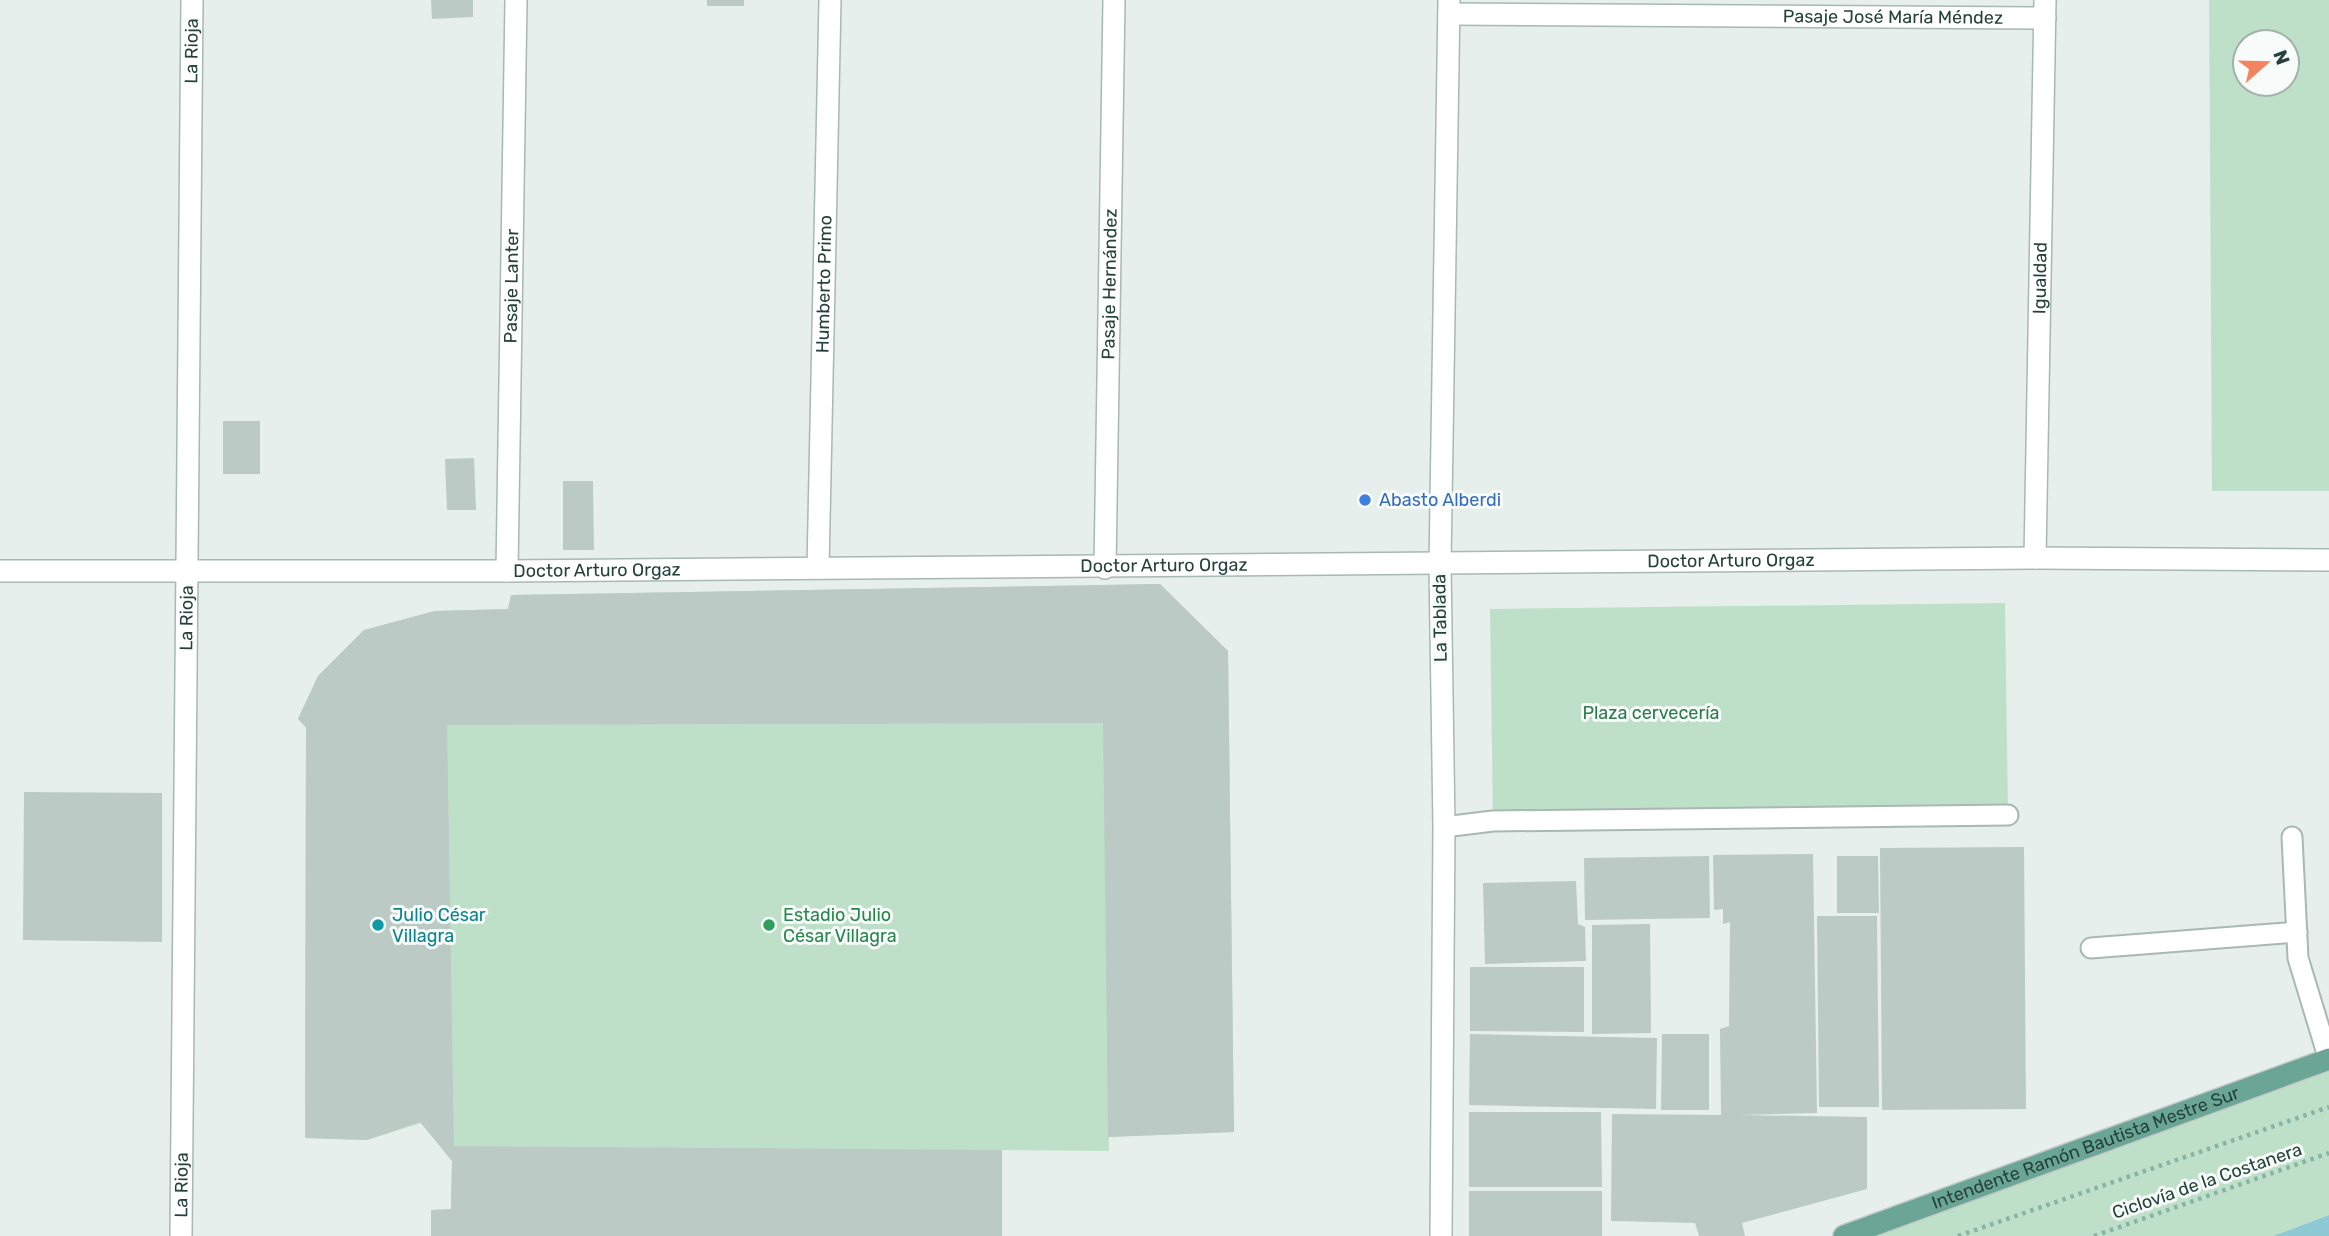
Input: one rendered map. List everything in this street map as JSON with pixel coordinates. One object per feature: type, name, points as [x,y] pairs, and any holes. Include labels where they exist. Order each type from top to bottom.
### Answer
[{"type":"main road","name":"Intendente Ramón Bautista Mestre Sur","points":[[1844,1236],[2329,1059]]},
{"type":"street","name":"La Rioja","points":[[181,1236],[192,0]]},
{"type":"street","name":"Pasaje Lanter","points":[[507,571],[516,0]]},
{"type":"street","name":"Humberto Primo","points":[[818,568],[830,0]]},
{"type":"street","name":"Pasaje Hernández","points":[[1105,568],[1114,0]]},
{"type":"street","name":"Pasaje José María Méndez","points":[[1449,7],[2045,9]]},
{"type":"street","name":"La Tablada","points":[[1441,1236],[1444,827],[1440,565],[1449,7]]},
{"type":"street","name":"Igualdad","points":[[2035,558],[2045,9]]},
{"type":"street","name":"Doctor Arturo Orgaz","points":[[0,571],[1105,568],[2035,558],[2329,560]]},
{"type":"lane","points":[[1444,827],[1493,821],[2008,815]]},
{"type":"lane","points":[[2292,837],[2298,958],[2329,1059]]},
{"type":"lane","points":[[2091,948],[2297,932]]},
{"type":"path","points":[[1958,1236],[2329,1107]]},
{"type":"path","name":"Ciclovía de la Costanera","points":[[2094,1236],[2329,1153]]},
{"type":"green space","points":[[2209,0],[2329,0],[2329,491],[2212,491]]},
{"type":"green space","name":"Estadio Julio César Villagra","points":[[1160,584],[1228,651],[1234,1132],[1109,1137],[1109,1151],[1002,1150],[1002,1236],[431,1236],[431,1210],[451,1209],[452,1161],[421,1123],[367,1140],[305,1138],[306,728],[298,719],[318,676],[364,630],[435,611],[508,609],[511,595]]},
{"type":"green space","name":"Plaza cervecería","points":[[2005,603],[2008,815],[1493,821],[1490,609]]},
{"type":"green space","points":[[2329,1059],[2329,1215],[2273,1236],[1844,1236]]},
{"type":"water","points":[[2329,1215],[2329,1236],[2273,1236]]},
{"type":"building","points":[[431,0],[473,0],[473,17],[432,19]]},
{"type":"building","points":[[707,0],[744,0],[744,6],[707,6]]},
{"type":"building","points":[[223,421],[260,421],[260,474],[223,474]]},
{"type":"building","points":[[474,458],[476,510],[447,510],[445,459]]},
{"type":"building","points":[[563,481],[593,481],[594,550],[563,550]]},
{"type":"building","name":"Julio César Villagra","points":[[1160,584],[1228,651],[1234,1132],[1108,1137],[1103,723],[447,725],[454,1146],[1002,1150],[1002,1236],[431,1236],[431,1210],[451,1209],[452,1161],[420,1122],[367,1140],[305,1138],[306,727],[298,719],[318,676],[364,630],[435,611],[508,609],[511,595]]},
{"type":"building","points":[[24,792],[162,793],[162,942],[23,940]]},
{"type":"building","points":[[2024,847],[2026,1109],[1882,1110],[1880,848]]},
{"type":"building","points":[[1813,854],[1817,1113],[1738,1115],[1867,1117],[1867,1189],[1742,1223],[1745,1236],[1699,1236],[1695,1223],[1611,1221],[1612,1114],[1721,1115],[1720,1029],[1729,1026],[1730,922],[1723,924],[1723,909],[1714,910],[1713,855]]},
{"type":"building","points":[[1709,856],[1710,918],[1585,920],[1584,858]]},
{"type":"building","points":[[1837,856],[1878,856],[1879,913],[1837,913]]},
{"type":"building","points":[[1576,881],[1578,924],[1585,927],[1586,961],[1485,964],[1483,883]]},
{"type":"building","points":[[1817,916],[1877,916],[1879,1107],[1819,1107]]},
{"type":"building","points":[[1650,924],[1651,1033],[1592,1034],[1592,925]]},
{"type":"building","points":[[1470,967],[1584,967],[1584,1032],[1470,1031]]},
{"type":"building","points":[[1470,1034],[1657,1038],[1656,1109],[1469,1105]]},
{"type":"building","points":[[1662,1034],[1709,1034],[1709,1110],[1661,1110]]},
{"type":"building","points":[[1469,1112],[1601,1112],[1602,1187],[1469,1187]]},
{"type":"building","points":[[1469,1191],[1602,1191],[1602,1236],[1469,1236]]},
{"type":"place","name":"Abasto Alberdi","points":[[1365,500]]},
{"type":"place","name":"Julio César Villagra","points":[[378,925]]},
{"type":"place","name":"Estadio Julio César Villagra","points":[[769,925]]}]
